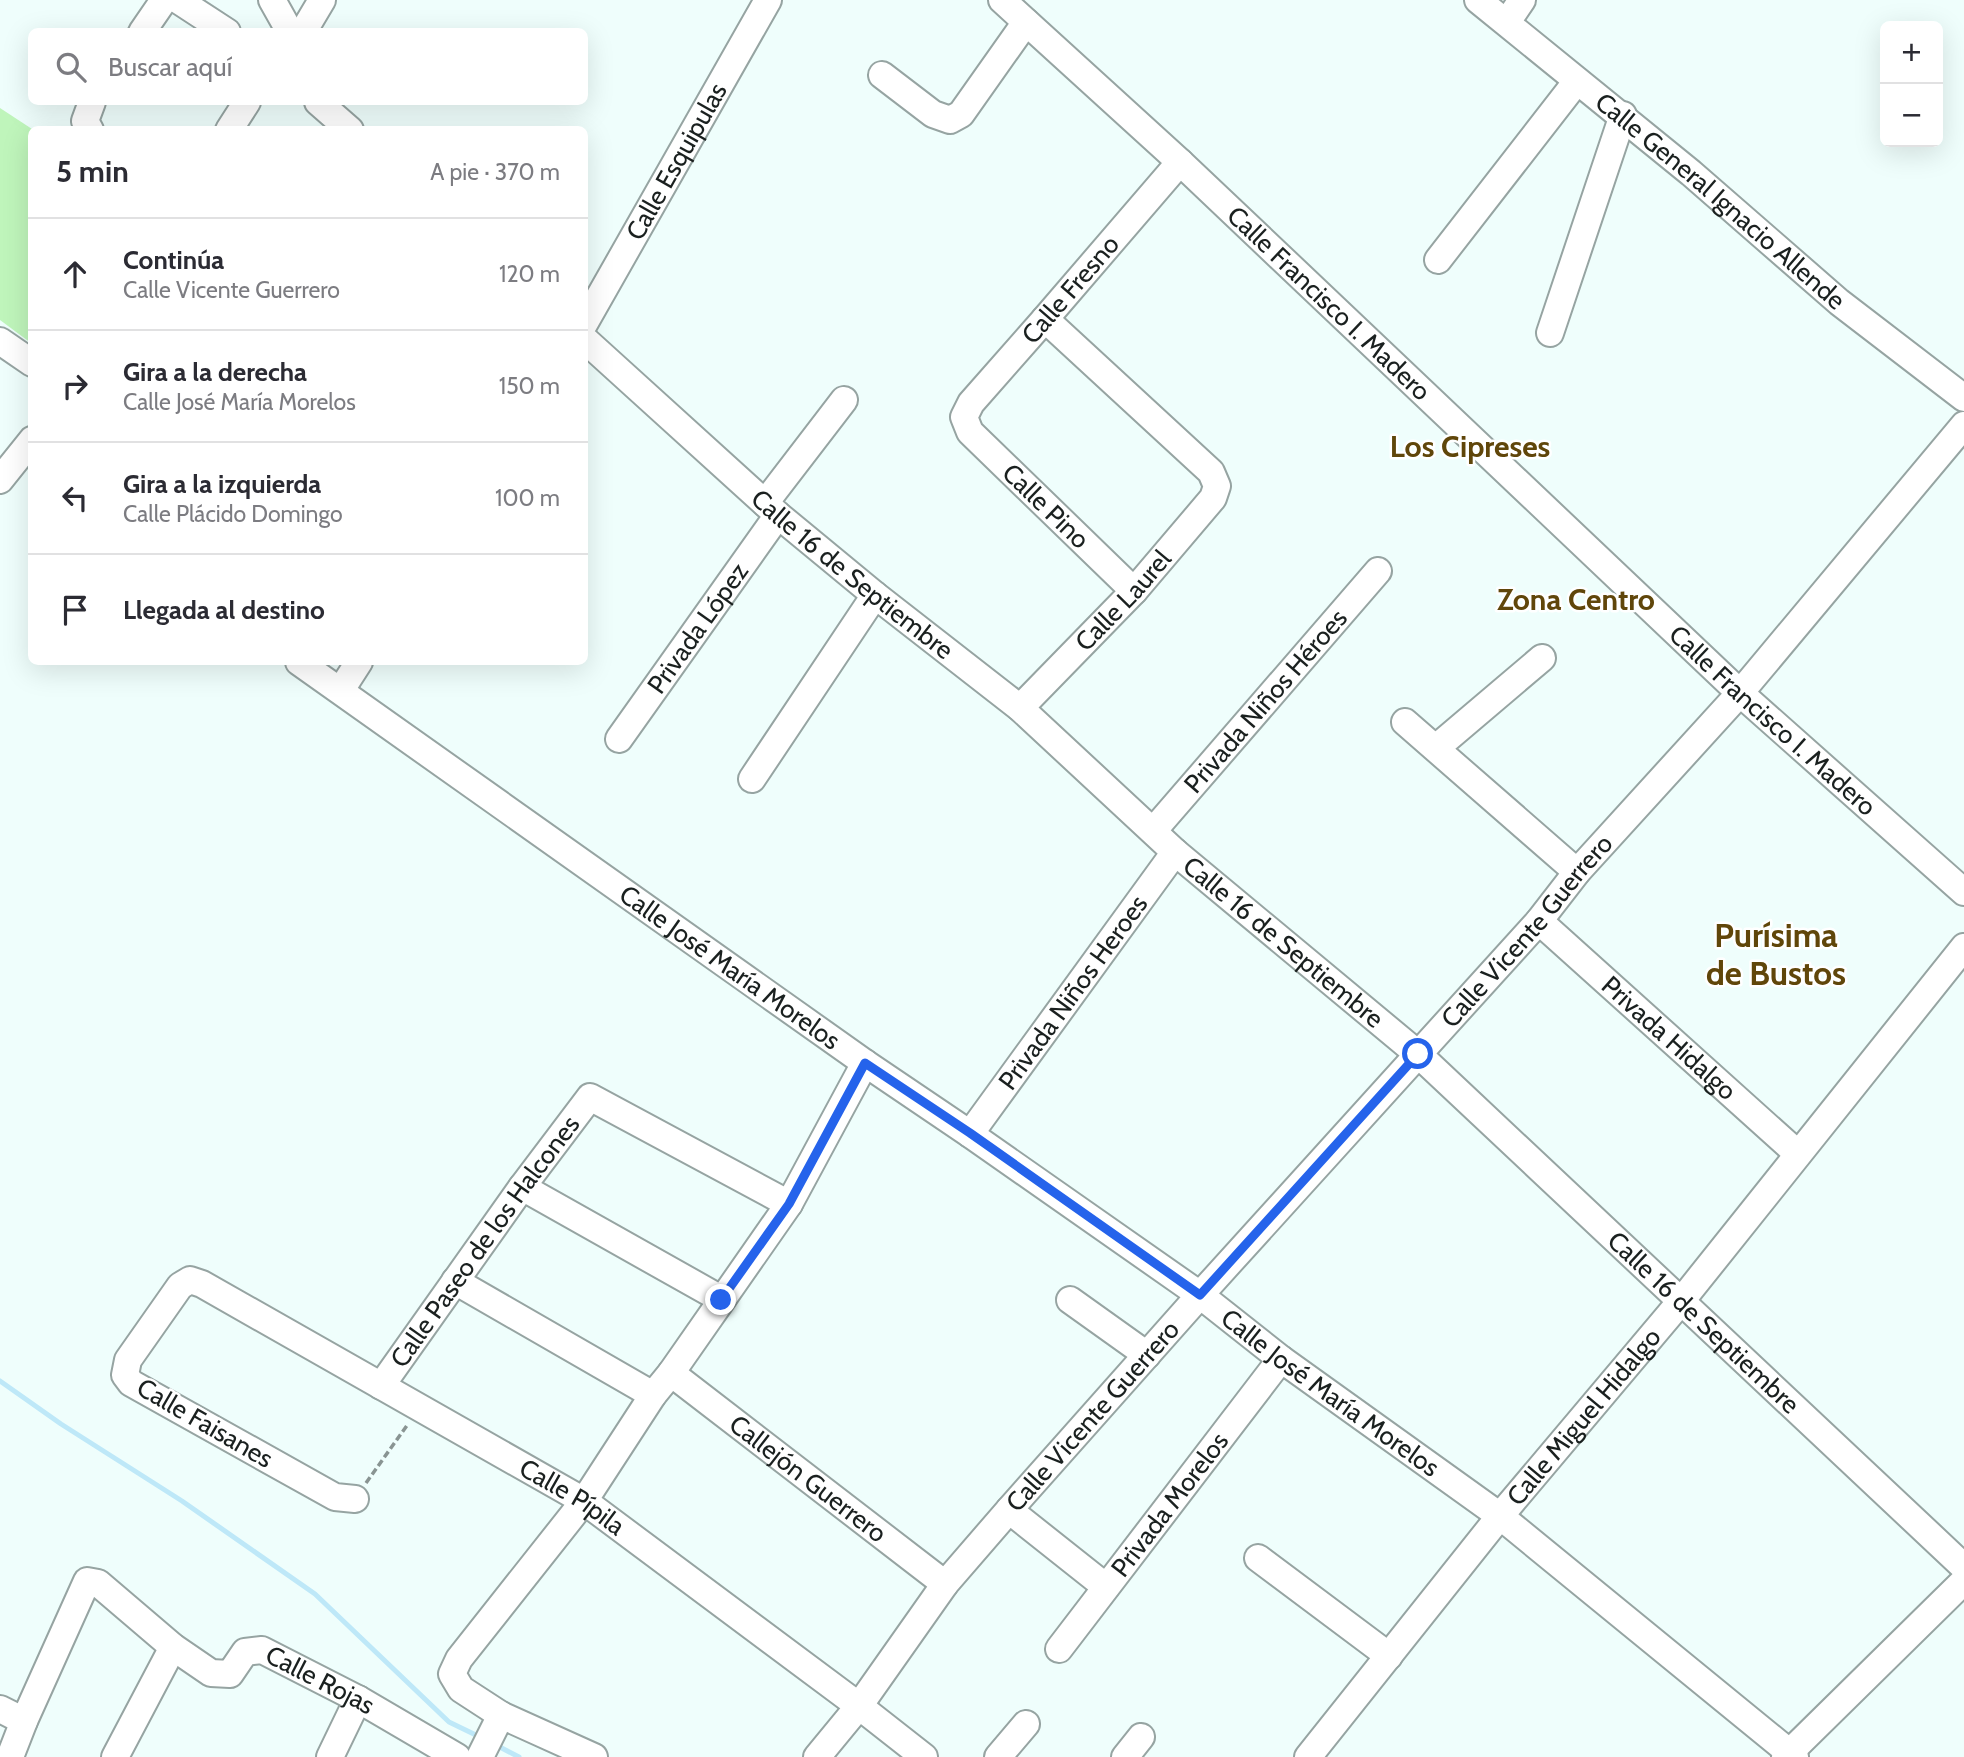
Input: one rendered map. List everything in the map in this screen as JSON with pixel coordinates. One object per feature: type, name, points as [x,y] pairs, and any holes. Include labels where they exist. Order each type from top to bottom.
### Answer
[{"type":"street","points":[[145,28],[164,0]]},
{"type":"street","points":[[178,0],[221,28]]},
{"type":"street","points":[[272,0],[288,28]]},
{"type":"street","points":[[305,28],[322,0]]},
{"type":"street","name":"Calle Esquipulas","points":[[588,317],[768,0]]},
{"type":"street","name":"Calle Francisco I. Madero","points":[[1002,0],[1180,162],[1740,693],[1964,892]]},
{"type":"street","name":"Calle General Ignacio Allende","points":[[1478,0],[1623,116],[1839,302],[1964,398]]},
{"type":"street","points":[[1507,22],[1522,0]]},
{"type":"street","points":[[882,75],[933,114],[950,120],[961,114],[1026,22]]},
{"type":"street","points":[[1438,260],[1577,81]]},
{"type":"street","points":[[88,126],[85,121],[91,105]]},
{"type":"street","points":[[232,126],[245,105]]},
{"type":"street","points":[[321,105],[345,126]]},
{"type":"street","points":[[1550,333],[1623,116]]},
{"type":"street","name":"Calle Fresno","points":[[964,417],[971,402],[1180,162]]},
{"type":"street","name":"Calle Laurel","points":[[1020,708],[1134,591],[1213,498],[1217,486],[1211,472],[1045,319]]},
{"type":"street","points":[[0,341],[28,360]]},
{"type":"street","name":"Calle 16 de Septiembre","points":[[588,343],[771,509],[875,595],[1020,708],[1175,852],[1418,1054],[1964,1567]]},
{"type":"street","name":"Privada López","points":[[619,739],[844,400]]},
{"type":"street","name":"Calle Pino","points":[[964,417],[970,432],[1134,591]]},
{"type":"street","name":"Calle Vicente Guerrero","points":[[817,1757],[859,1706],[945,1584],[1200,1295],[1539,921],[1577,872],[1740,693],[1964,425]]},
{"type":"street","points":[[0,480],[28,445]]},
{"type":"street","name":"Privada Niños Héroes","points":[[1153,831],[1378,571]]},
{"type":"street","points":[[752,779],[875,595]]},
{"type":"street","points":[[1436,748],[1542,658]]},
{"type":"street","name":"Calle José María Morelos","points":[[304,665],[865,1063],[970,1133],[1200,1295],[1281,1359],[1500,1516],[1790,1755]]},
{"type":"street","points":[[341,690],[357,665]]},
{"type":"street","points":[[1405,722],[1577,872]]},
{"type":"street","name":"Privada Niños Heroes","points":[[970,1133],[1175,852]]},
{"type":"street","name":"Privada Hidalgo","points":[[1539,921],[1798,1154]]},
{"type":"street","name":"Calle Miguel Hidalgo","points":[[1308,1757],[1500,1516],[1682,1300],[1964,947]]},
{"type":"street","points":[[594,1757],[490,1736],[453,1674],[459,1658],[584,1501],[653,1395],[789,1204],[865,1063]]},
{"type":"street","name":"Calle Paseo de los Halcones","points":[[381,1386],[522,1187],[590,1097],[789,1204]]},
{"type":"street","points":[[522,1187],[721,1300]]},
{"type":"street","name":"Calle Pípila","points":[[191,1280],[584,1501],[924,1757]]},
{"type":"street","name":"Calle Faisanes","points":[[191,1280],[180,1286],[128,1360],[125,1375],[131,1383],[335,1497],[355,1499]]},
{"type":"street","points":[[455,1281],[653,1395]]},
{"type":"street","points":[[1070,1300],[1147,1355]]},
{"type":"street","name":"Privada Morelos","points":[[1059,1650],[1281,1359]]},
{"type":"street","name":"Callejón Guerrero","points":[[671,1373],[945,1584]]},
{"type":"street","points":[[1009,1510],[1106,1587]]},
{"type":"street","points":[[1258,1558],[1389,1656]]},
{"type":"street","name":"Calle Rojas","points":[[24,1721],[87,1581],[98,1583],[173,1647],[211,1673],[230,1674],[245,1652],[262,1650],[358,1699],[457,1757]]},
{"type":"street","points":[[1790,1755],[1964,1581]]},
{"type":"street","points":[[116,1757],[173,1647]]},
{"type":"street","points":[[330,1757],[358,1699]]},
{"type":"street","points":[[0,1709],[24,1721],[10,1757]]},
{"type":"street","points":[[998,1757],[1026,1724]]},
{"type":"path","points":[[355,1499],[420,1407]]},
{"type":"green space","points":[[0,108],[28,126],[28,341],[0,320]]},
{"type":"waterway","points":[[0,1381],[61,1424],[182,1501],[315,1594],[449,1722],[482,1738]]},
{"type":"waterway","points":[[494,1744],[519,1757]]},
{"type":"district","name":"Los Cipreses","points":[[1470,446]]},
{"type":"district","name":"Zona Centro","points":[[1576,599]]},
{"type":"district","name":"Purísima de Bustos","points":[[1776,954]]},
{"type":"route","points":[[721,1300],[789,1204],[865,1063],[970,1133],[1200,1295],[1418,1054]]}]
